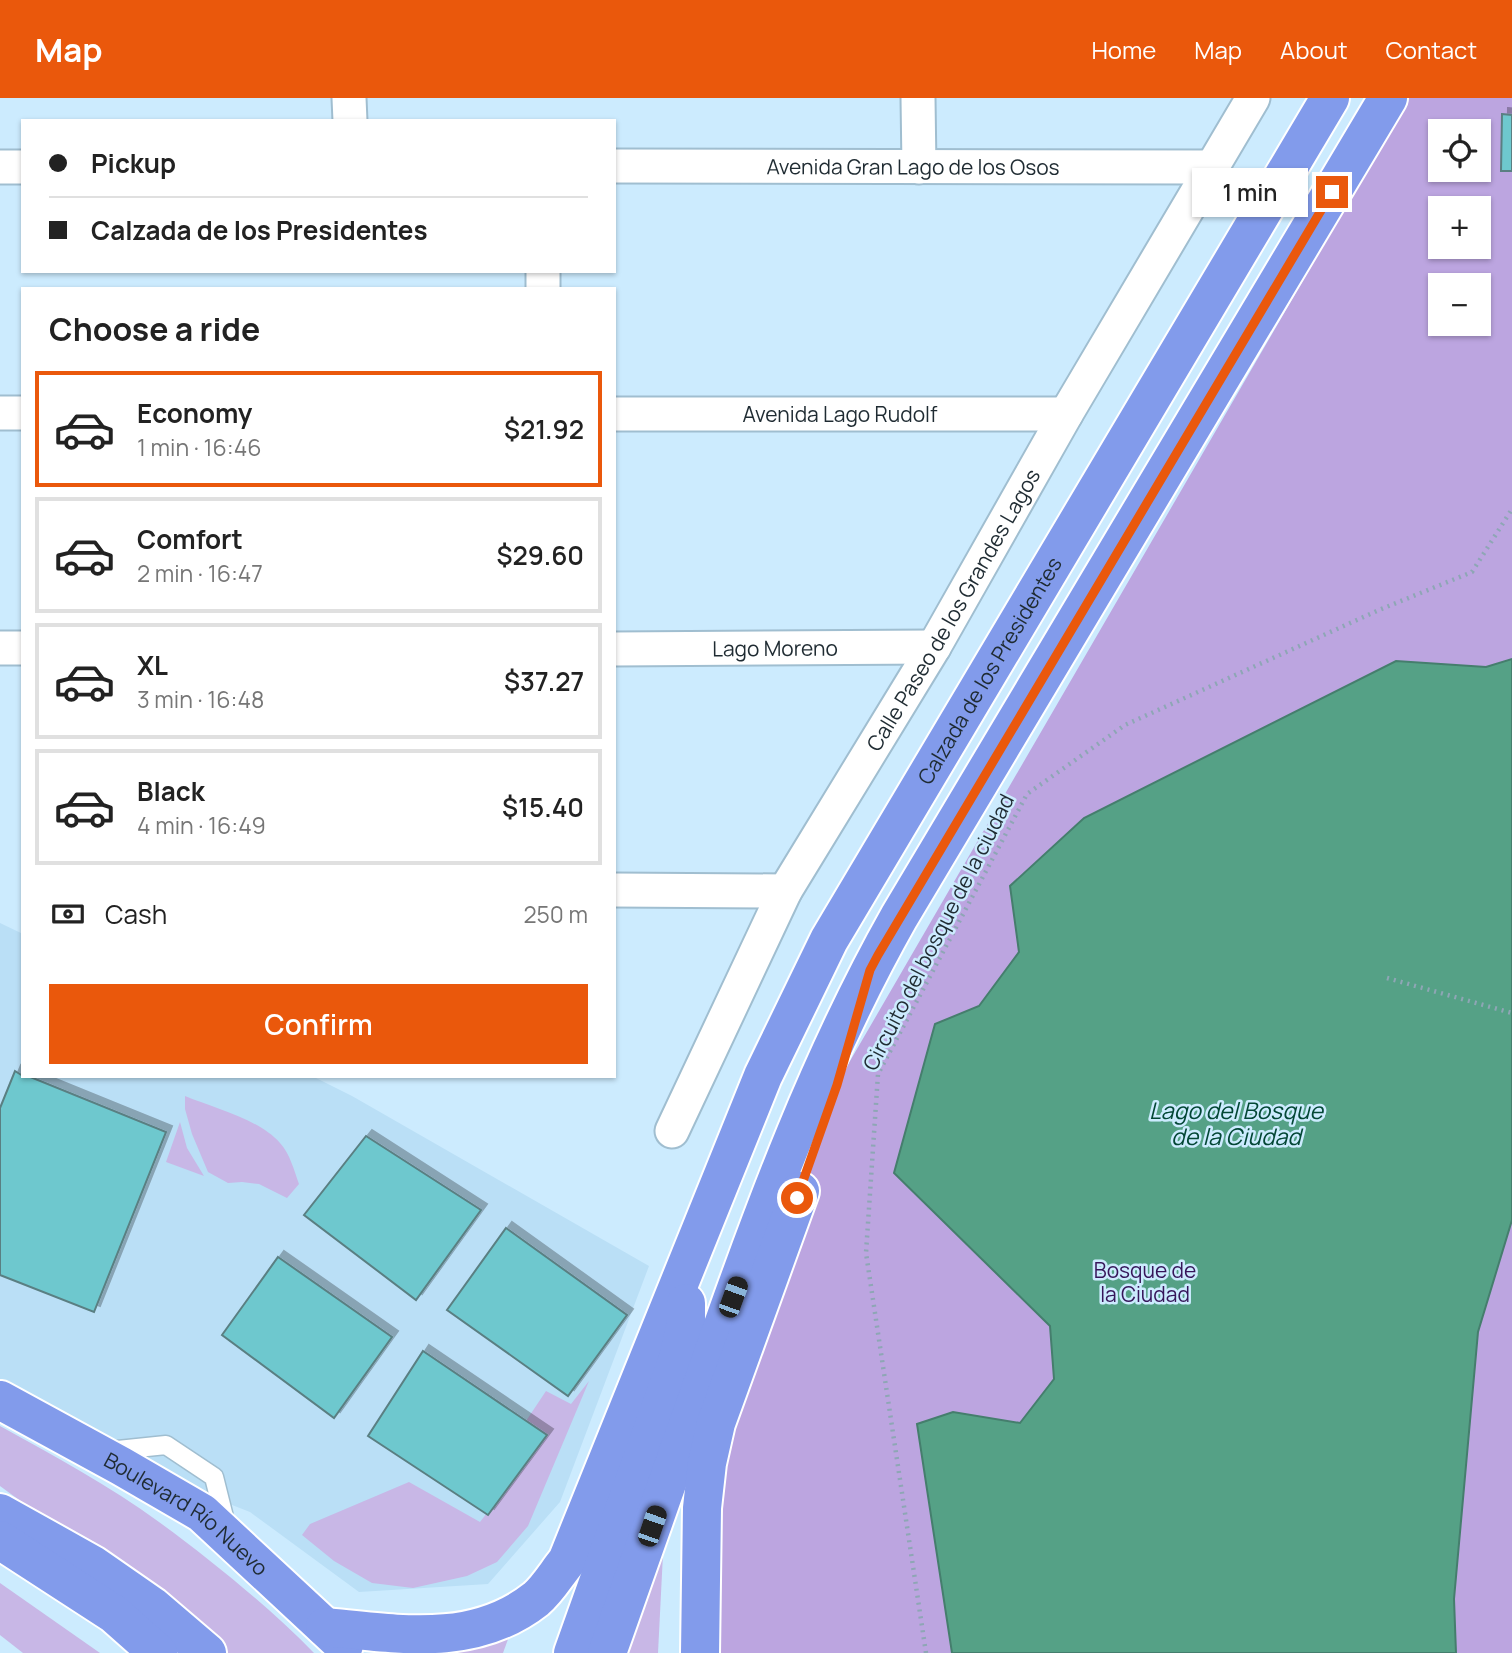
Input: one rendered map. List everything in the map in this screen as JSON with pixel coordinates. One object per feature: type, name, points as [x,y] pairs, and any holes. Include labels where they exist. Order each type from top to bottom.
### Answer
[{"type":"highway","name":"Calzada de los Presidentes","points":[[325,1627],[410,1635],[455,1634],[496,1622],[536,1598],[567,1561],[763,1076],[829,940],[1330,98]]},
{"type":"highway","points":[[607,1653],[783,1162],[870,970],[906,905],[1388,98]]},
{"type":"highway","points":[[700,1653],[702,1508],[707,1463],[716,1423],[824,1123],[870,970]]},
{"type":"highway","points":[[573,1653],[678,1357],[686,1322],[687,1262]]},
{"type":"highway","name":"Boulevard Río Nuevo","points":[[0,1401],[202,1513],[353,1653]]},
{"type":"highway","points":[[0,1513],[93,1565],[152,1606],[206,1653]]},
{"type":"highway","points":[[0,1540],[114,1614],[158,1653]]},
{"type":"street","points":[[349,98],[350,119]]},
{"type":"street","points":[[918,98],[919,167]]},
{"type":"street","name":"Calle Paseo de los Grandes Lagos","points":[[672,1131],[785,891],[934,647],[1066,414],[1253,98]]},
{"type":"street","name":"Avenida Gran Lago de los Osos","points":[[616,166],[1213,167]]},
{"type":"street","points":[[0,167],[21,167]]},
{"type":"street","points":[[0,414],[21,414]]},
{"type":"street","name":"Avenida Lago Rudolf","points":[[616,414],[1066,414]]},
{"type":"street","name":"Lago Moreno","points":[[616,649],[934,647]]},
{"type":"street","points":[[0,648],[21,648]]},
{"type":"street","points":[[616,890],[785,891]]},
{"type":"path","name":"Circuito del bosque de la ciudad","points":[[926,1653],[866,1253],[878,1074],[1027,794],[1125,725],[1366,616],[1472,572],[1512,509]]},
{"type":"path","points":[[1387,978],[1512,1013]]},
{"type":"shaded area","points":[[0,923],[21,933],[21,1078],[316,1078],[649,1266],[560,1502],[488,1584],[359,1592],[250,1512],[0,1411]]},
{"type":"shaded area","points":[[185,1096],[248,1121],[280,1143],[289,1157],[299,1184],[287,1198],[259,1184],[228,1183],[208,1172],[192,1134],[185,1109]]},
{"type":"shaded area","points":[[180,1122],[187,1148],[204,1176],[166,1162]]},
{"type":"shaded area","points":[[589,1381],[528,1526],[497,1562],[467,1576],[413,1588],[372,1583],[334,1561],[302,1535],[310,1524],[409,1482],[480,1522],[547,1435],[526,1421],[546,1391],[571,1404]]},
{"type":"shaded area","points":[[0,1426],[101,1484],[159,1522],[239,1584],[314,1653],[216,1653],[182,1619],[0,1486]]},
{"type":"shaded area","points":[[664,1534],[658,1653],[617,1653]]},
{"type":"shaded area","points":[[0,1583],[100,1653],[23,1653],[0,1635]]},
{"type":"shaded area","points":[[519,1609],[503,1653],[404,1653]]},
{"type":"green space","name":"Bosque de la Ciudad","points":[[1409,98],[1512,98],[1512,1653],[718,1653],[722,1456],[803,1142]]},
{"type":"water","name":"Lago del Bosque de la Ciudad","points":[[1512,659],[1512,1220],[1478,1332],[1454,1599],[1456,1653],[952,1653],[917,1424],[953,1412],[1020,1423],[1054,1379],[1050,1326],[894,1173],[935,1024],[979,1006],[1019,952],[1010,886],[1084,818],[1396,661],[1486,667]]},
{"type":"building","points":[[1502,114],[1512,115],[1512,171],[1501,171]]},
{"type":"building","points":[[15,1071],[21,1075],[21,1078],[33,1078],[166,1132],[94,1312],[0,1275],[0,1108]]},
{"type":"building","points":[[366,1136],[481,1210],[416,1300],[304,1215]]},
{"type":"building","points":[[506,1228],[627,1315],[568,1396],[447,1310]]},
{"type":"building","points":[[278,1257],[392,1337],[334,1418],[222,1335]]},
{"type":"building","points":[[423,1351],[547,1435],[488,1515],[368,1436]]},
{"type":"route","points":[[797,1198],[837,1085],[870,970],[1332,192]]}]
